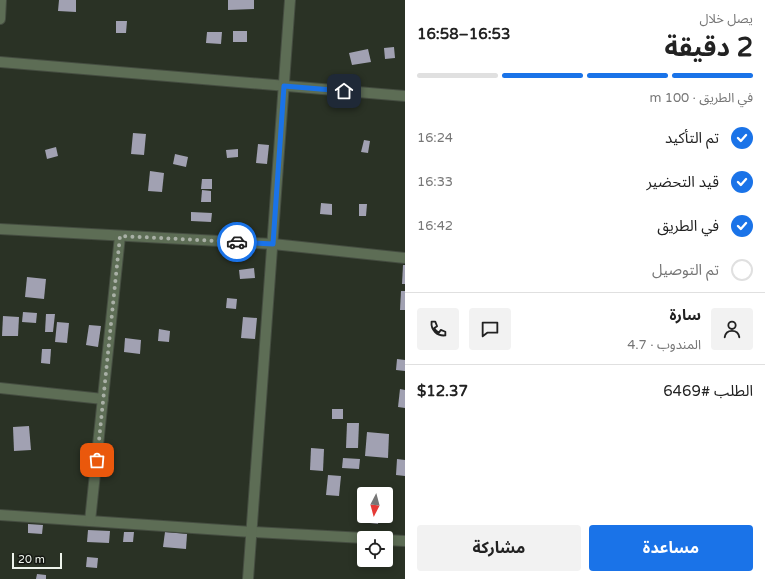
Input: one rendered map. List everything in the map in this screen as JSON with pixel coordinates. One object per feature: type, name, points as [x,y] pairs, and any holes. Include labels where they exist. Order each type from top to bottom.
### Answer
[{"type":"street","points":[[0,19],[1,0]]},
{"type":"street","points":[[248,579],[290,0]]},
{"type":"street","points":[[0,62],[405,96]]},
{"type":"street","points":[[0,229],[273,244],[405,258]]},
{"type":"street","points":[[90,521],[120,236]]},
{"type":"street","points":[[0,388],[103,399]]},
{"type":"street","points":[[0,515],[357,538]]},
{"type":"street","points":[[393,540],[405,541]]},
{"type":"building","points":[[59,0],[76,0],[76,12],[58,11]]},
{"type":"building","points":[[228,0],[254,0],[254,9],[228,10]]},
{"type":"building","points":[[116,21],[127,21],[126,33],[116,33]]},
{"type":"building","points":[[233,31],[247,31],[247,42],[233,42]]},
{"type":"building","points":[[207,32],[222,32],[221,44],[206,43]]},
{"type":"building","points":[[394,47],[395,58],[385,59],[384,48]]},
{"type":"building","points":[[368,49],[371,62],[352,65],[349,53]]},
{"type":"building","points":[[133,133],[146,134],[144,155],[131,154]]},
{"type":"building","points":[[364,140],[370,141],[368,153],[361,152]]},
{"type":"building","points":[[258,144],[269,145],[267,164],[256,163]]},
{"type":"building","points":[[56,147],[58,156],[47,159],[45,150]]},
{"type":"building","points":[[238,149],[238,157],[227,158],[226,150]]},
{"type":"building","points":[[175,154],[188,157],[186,167],[173,164]]},
{"type":"building","points":[[150,171],[164,173],[162,192],[148,191]]},
{"type":"building","points":[[202,179],[212,179],[212,189],[201,189]]},
{"type":"building","points":[[202,190],[211,191],[211,202],[201,202]]},
{"type":"building","points":[[321,203],[332,204],[332,215],[320,214]]},
{"type":"building","points":[[359,204],[367,204],[366,216],[359,216]]},
{"type":"building","points":[[191,212],[212,213],[211,222],[191,221]]},
{"type":"building","points":[[403,265],[405,265],[405,284],[402,284]]},
{"type":"building","points":[[254,268],[255,278],[240,279],[239,270]]},
{"type":"building","points":[[27,277],[46,279],[44,299],[25,297]]},
{"type":"building","points":[[401,291],[405,291],[405,310],[400,310]]},
{"type":"building","points":[[227,298],[237,299],[236,309],[226,308]]},
{"type":"building","points":[[23,312],[37,313],[36,323],[22,322]]},
{"type":"building","points":[[46,314],[55,314],[53,332],[45,332]]},
{"type":"building","points":[[3,316],[19,317],[18,336],[2,336]]},
{"type":"building","points":[[243,317],[257,318],[255,339],[241,338]]},
{"type":"building","points":[[57,322],[69,323],[67,343],[55,342]]},
{"type":"building","points":[[89,325],[101,326],[98,347],[86,345]]},
{"type":"building","points":[[159,329],[170,331],[169,342],[158,341]]},
{"type":"building","points":[[125,338],[141,340],[140,354],[124,352]]},
{"type":"building","points":[[42,349],[51,349],[50,364],[41,363]]},
{"type":"building","points":[[397,359],[405,360],[405,371],[396,370]]},
{"type":"building","points":[[400,389],[405,390],[405,408],[398,407]]},
{"type":"building","points":[[332,409],[343,409],[343,419],[332,419]]},
{"type":"building","points":[[347,423],[359,423],[358,448],[346,448]]},
{"type":"building","points":[[29,426],[31,450],[14,451],[13,427]]},
{"type":"building","points":[[367,432],[389,434],[388,458],[365,456]]},
{"type":"building","points":[[311,448],[324,449],[323,471],[310,470]]},
{"type":"building","points":[[343,458],[360,459],[359,469],[342,468]]},
{"type":"building","points":[[397,459],[405,460],[405,476],[396,475]]},
{"type":"building","points":[[328,475],[341,476],[339,496],[326,495]]},
{"type":"building","points":[[28,524],[43,525],[42,534],[28,533]]},
{"type":"building","points":[[88,530],[110,531],[109,543],[87,542]]},
{"type":"building","points":[[124,532],[134,532],[133,542],[123,542]]},
{"type":"building","points":[[165,532],[187,534],[186,549],[163,547]]},
{"type":"building","points":[[87,557],[98,558],[97,568],[86,567]]},
{"type":"building","points":[[37,574],[46,575],[46,579],[36,579]]},
{"type":"way so far","points":[[97,460],[120,236],[237,242]]},
{"type":"route","points":[[237,242],[273,244],[284,86],[344,91]]}]
